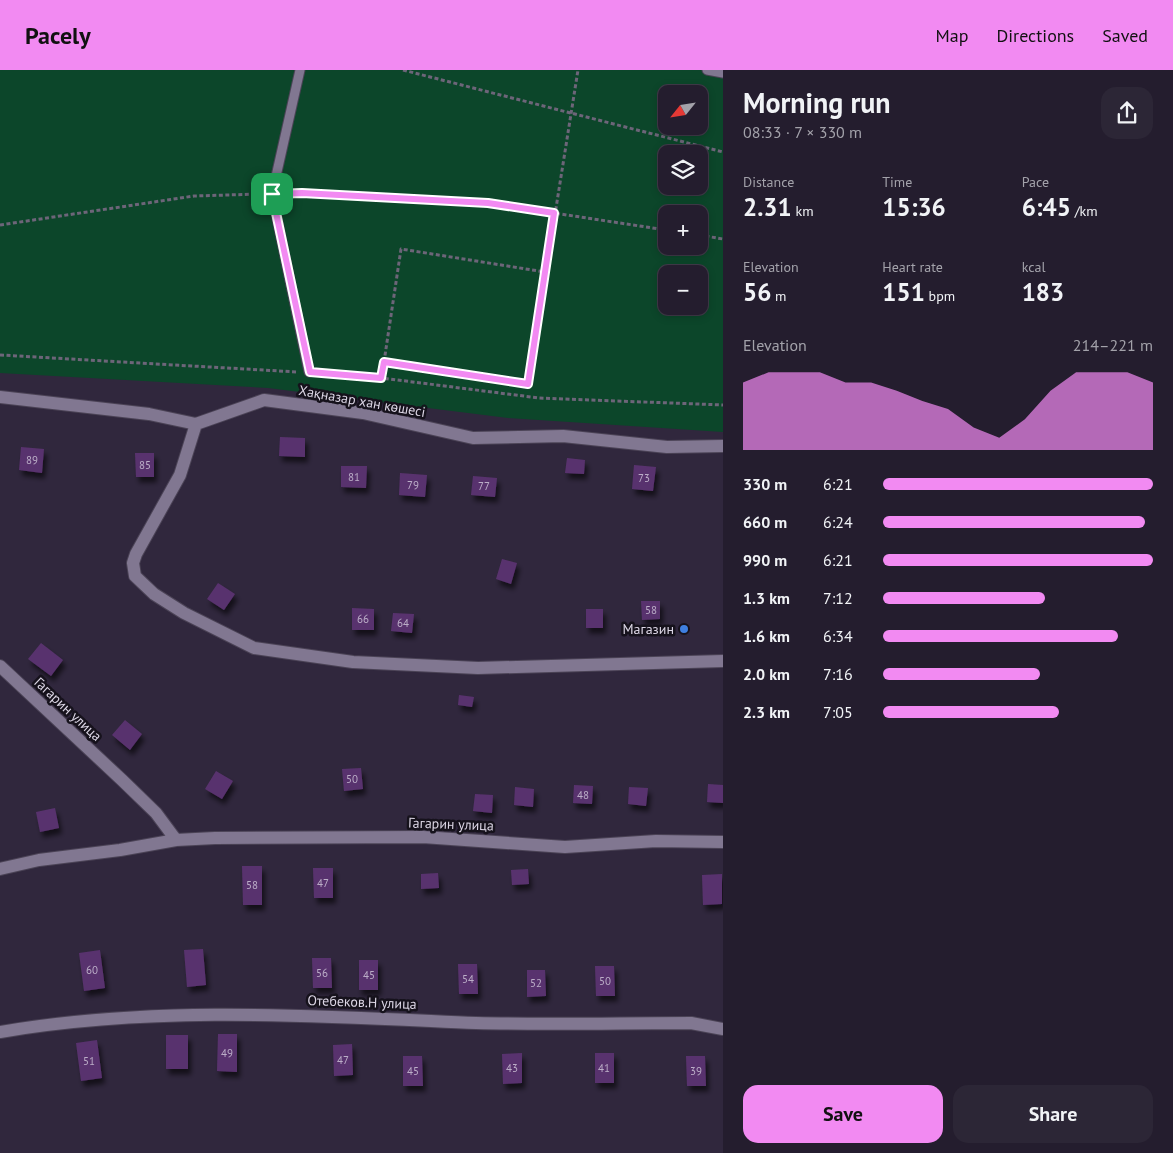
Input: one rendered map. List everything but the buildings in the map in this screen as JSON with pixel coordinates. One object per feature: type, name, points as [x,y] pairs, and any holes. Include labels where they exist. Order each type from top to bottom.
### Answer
[{"type":"street","points":[[0,397],[140,413],[196,424],[180,475],[136,554],[133,563],[135,576],[154,594],[184,613],[254,648],[353,662],[478,668],[723,661]]},
{"type":"street","name":"Хақназар хан көшесі","points":[[196,424],[264,400],[363,413],[472,438],[563,436],[667,447],[723,446]]},
{"type":"street","name":"Гагарин улица","points":[[0,666],[156,813],[176,840]]},
{"type":"street","name":"Гагарин улица","points":[[0,868],[39,860],[120,850],[176,840],[276,836],[423,837],[565,847],[615,842],[723,842]]},
{"type":"street","name":"Отебеков.Н улица","points":[[0,1032],[143,1015],[293,1015],[478,1023],[691,1023],[723,1029]]},
{"type":"lane","points":[[300,70],[272,194],[310,372]]},
{"type":"lane","points":[[707,70],[723,73]]},
{"type":"path","points":[[403,70],[723,152]]},
{"type":"path","points":[[384,362],[528,384],[578,70]]},
{"type":"path","points":[[0,225],[194,196],[302,193],[488,203],[658,229]]},
{"type":"path","points":[[708,236],[723,239]]},
{"type":"path","points":[[381,378],[401,249],[545,272]]},
{"type":"path","points":[[0,355],[310,372],[381,378],[539,398],[723,405]]},
{"type":"green space","points":[[0,70],[723,70],[723,432],[508,418],[268,388],[0,373]]},
{"type":"place","name":"Магазин","points":[[684,629]]},
{"type":"route","points":[[302,193],[488,203],[554,213],[528,384],[384,362],[381,378],[310,372],[272,194],[302,193]]}]
